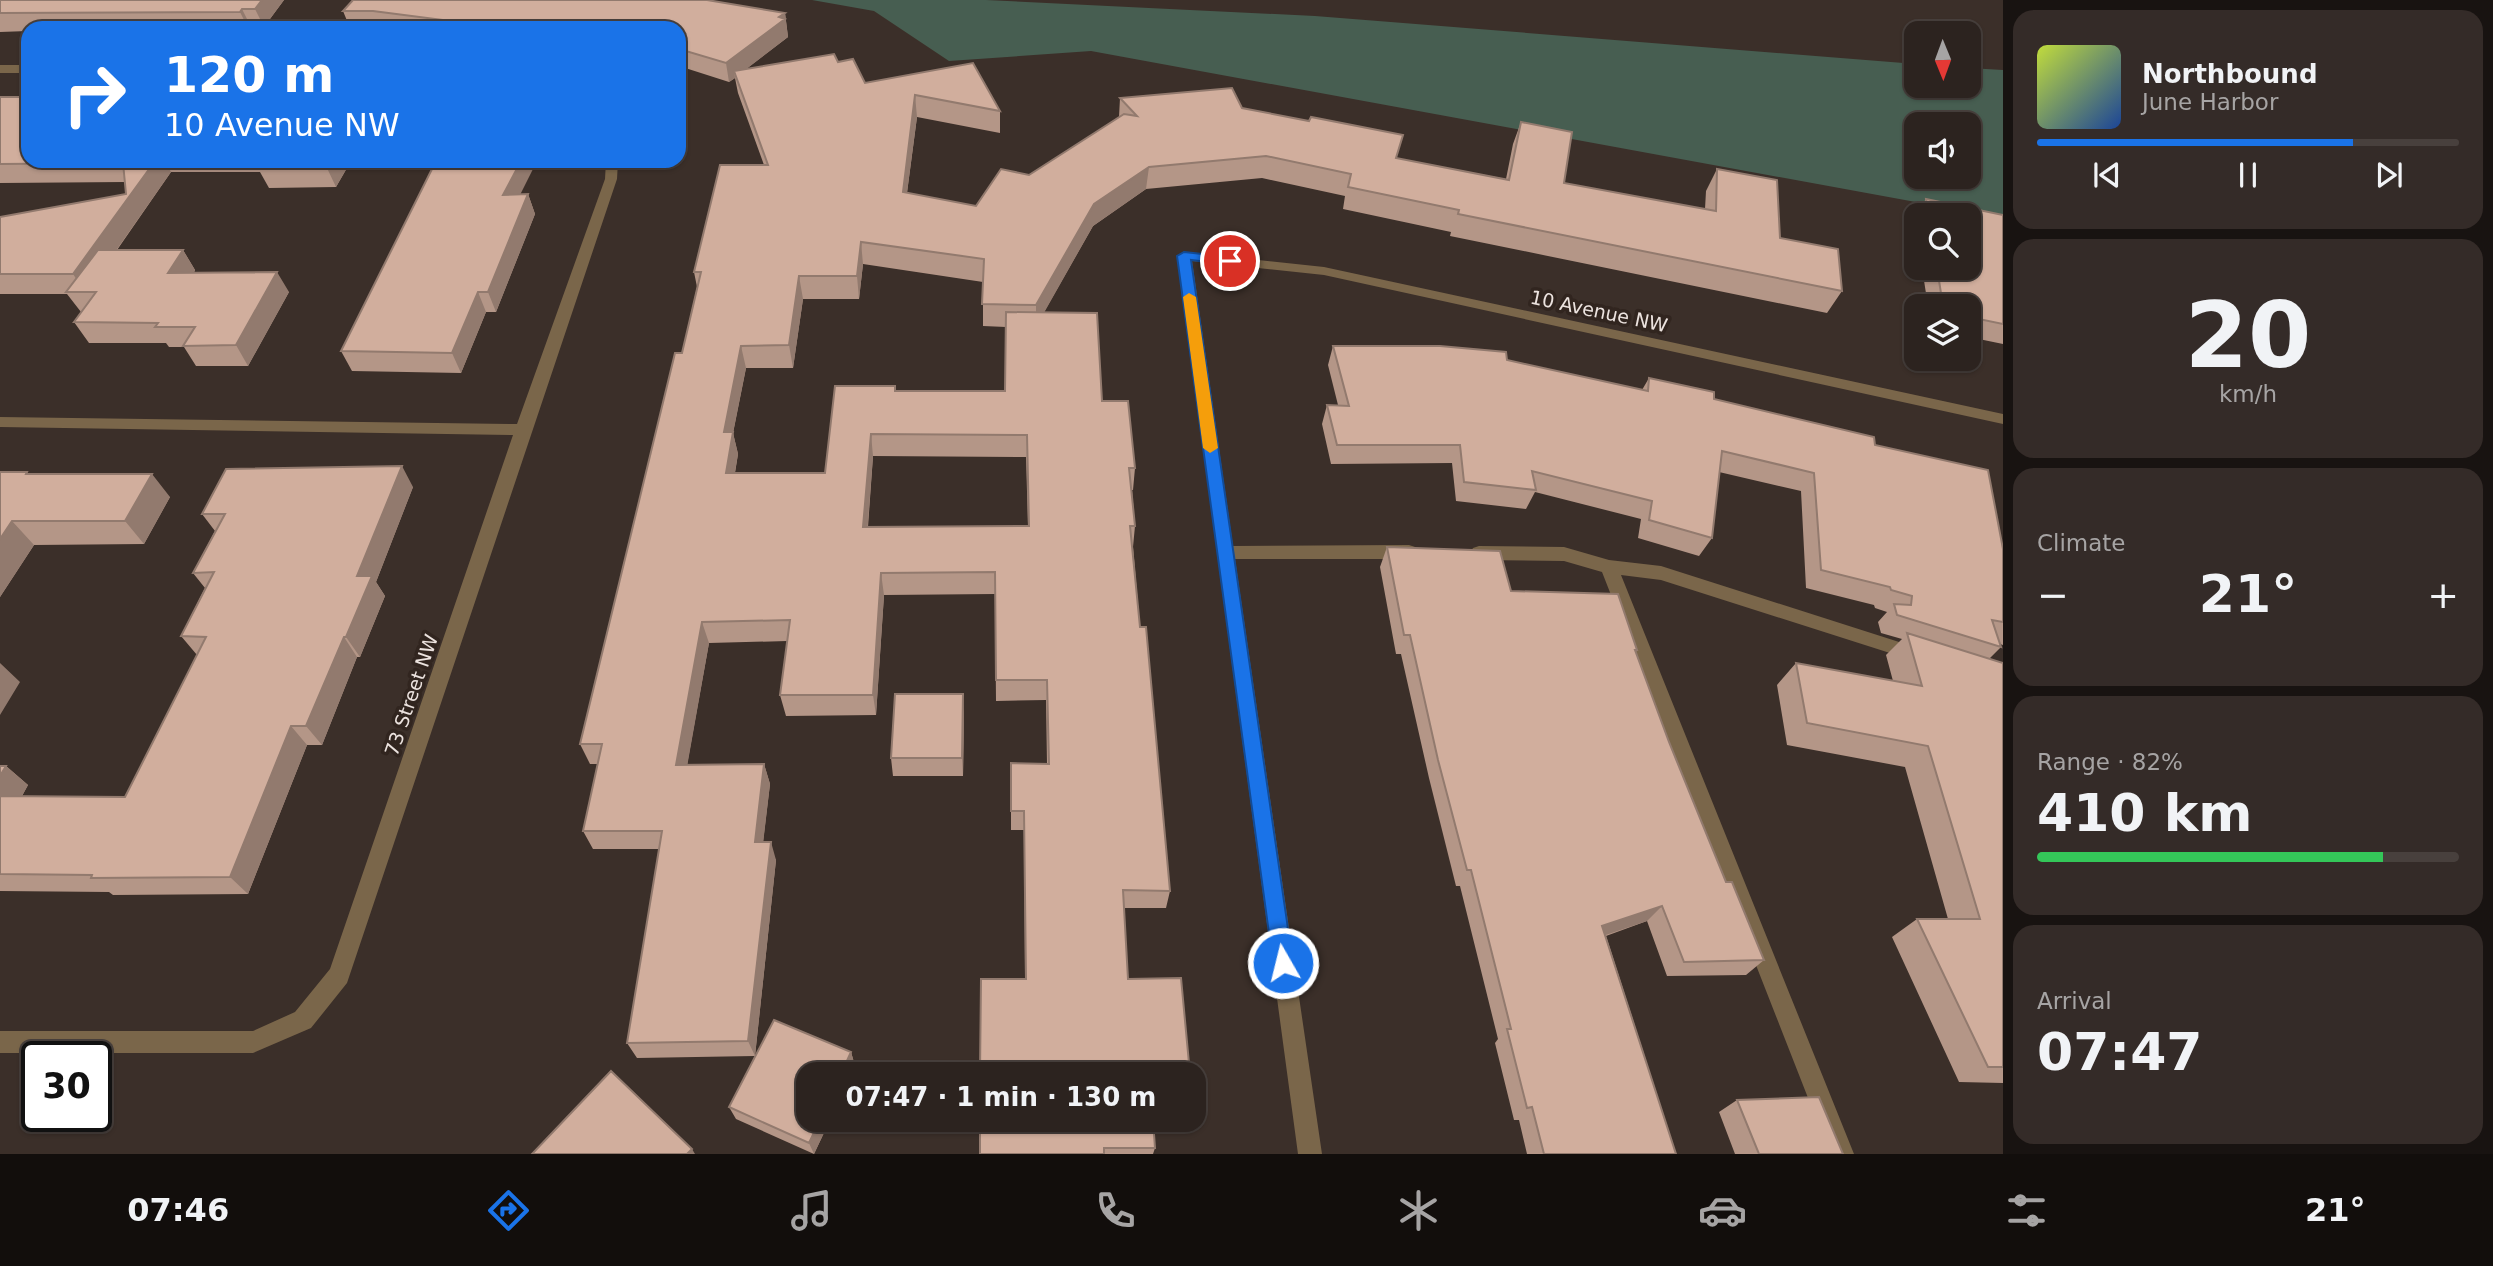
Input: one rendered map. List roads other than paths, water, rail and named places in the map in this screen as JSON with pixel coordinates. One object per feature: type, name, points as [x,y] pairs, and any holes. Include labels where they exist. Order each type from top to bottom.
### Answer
[{"type":"street","points":[[0,69],[21,69]]},
{"type":"street","name":"73 Street NW","points":[[0,1042],[253,1042],[303,1020],[339,975],[523,430],[611,179],[612,168]]},
{"type":"street","name":"10 Avenue NW","points":[[1225,553],[1184,256],[1324,271],[2003,419]]},
{"type":"street","points":[[0,422],[523,430]]},
{"type":"street","points":[[1310,1154],[1225,553],[1424,552]]},
{"type":"street","points":[[1466,553],[1564,554],[1609,567],[1661,573],[1937,661]]},
{"type":"street","points":[[1609,567],[1842,1154]]}]
